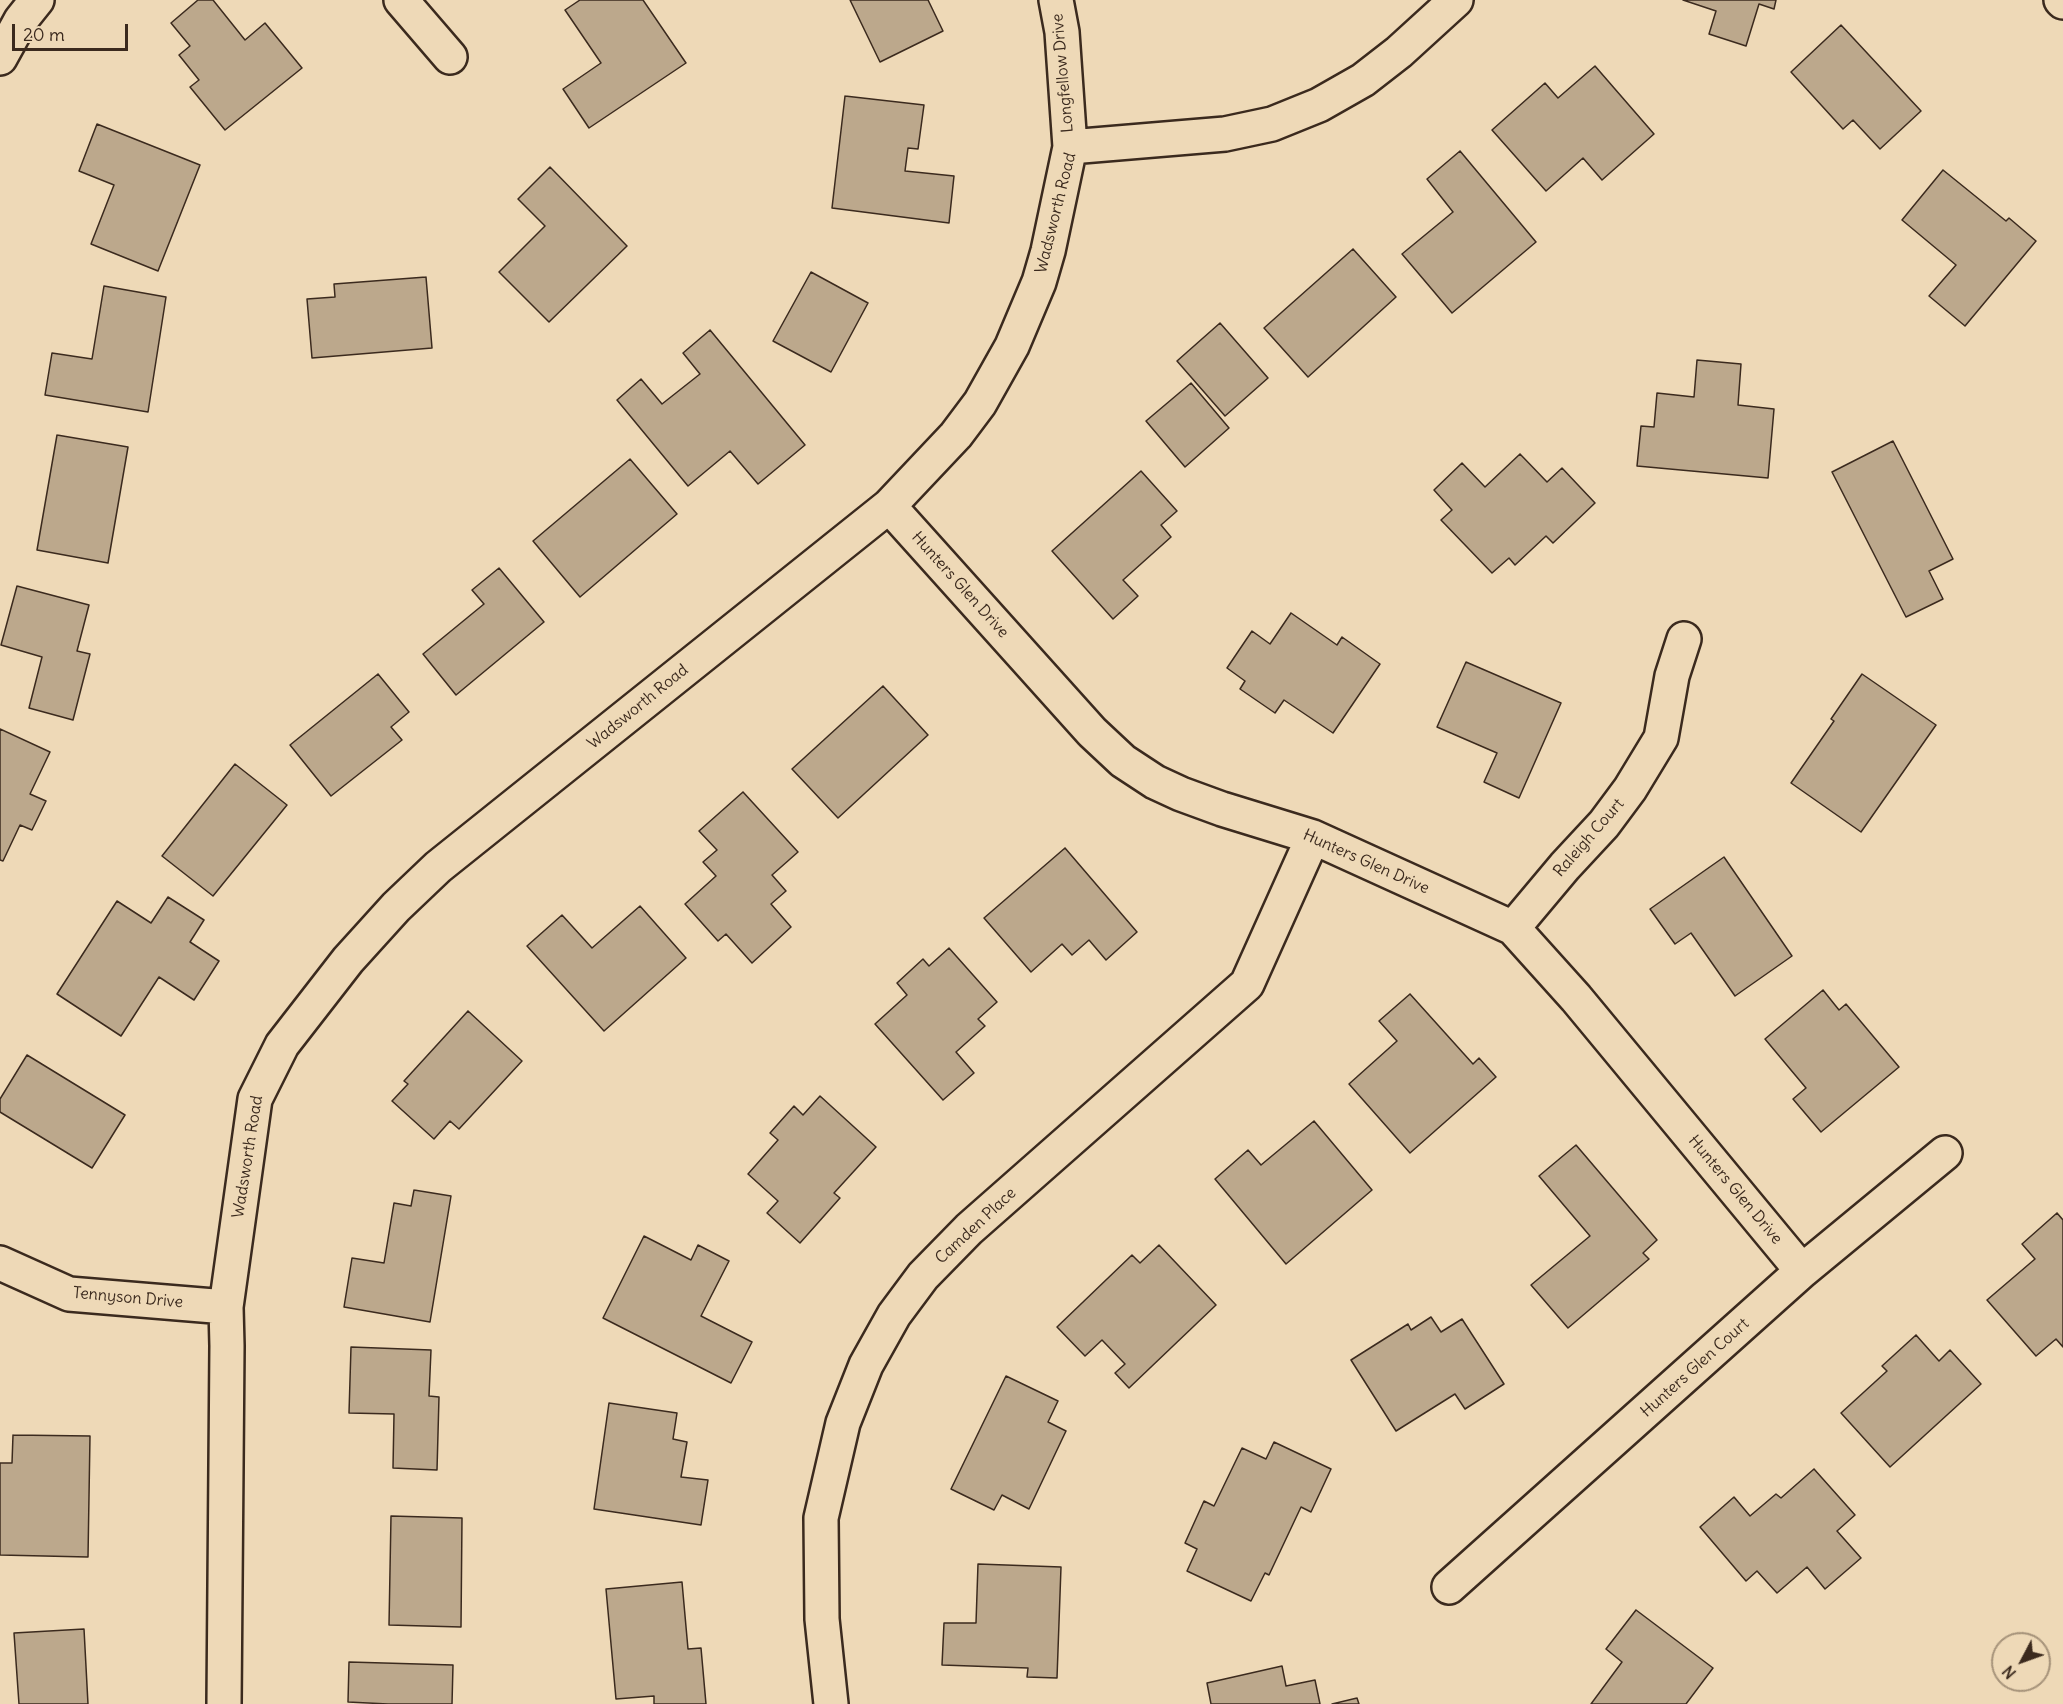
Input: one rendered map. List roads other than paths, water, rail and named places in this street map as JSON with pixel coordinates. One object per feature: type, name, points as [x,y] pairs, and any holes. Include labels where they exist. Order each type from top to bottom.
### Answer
[{"type":"street","points":[[0,58],[21,20],[36,0]]},
{"type":"street","points":[[400,0],[450,57]]},
{"type":"street","name":"Longfellow Drive","points":[[1056,0],[1062,32],[1070,147]]},
{"type":"street","name":"Wadsworth Road","points":[[224,1704],[226,1307],[255,1099],[282,1045],[348,960],[396,907],[438,867],[890,506],[956,435],[980,403],[1012,346],[1039,282],[1048,251],[1070,147],[1225,134],[1272,124],[1319,105],[1363,80],[1399,52],[1456,0]]},
{"type":"street","name":"Hunters Glen Drive","points":[[890,506],[1092,732],[1123,761],[1155,782],[1181,794],[1313,837],[1513,928],[1576,998],[1802,1272]]},
{"type":"street","name":"Raleigh Court","points":[[1513,928],[1564,866],[1604,824],[1630,789],[1661,738],[1672,676],[1684,639]]},
{"type":"street","name":"Camden Place","points":[[831,1704],[822,1620],[821,1518],[843,1423],[866,1365],[894,1315],[923,1276],[969,1229],[1247,984],[1313,837]]},
{"type":"street","name":"Hunters Glen Court","points":[[1449,1587],[1802,1272],[1945,1153]]},
{"type":"street","name":"Tennyson Drive","points":[[0,1263],[69,1294],[226,1307]]}]
